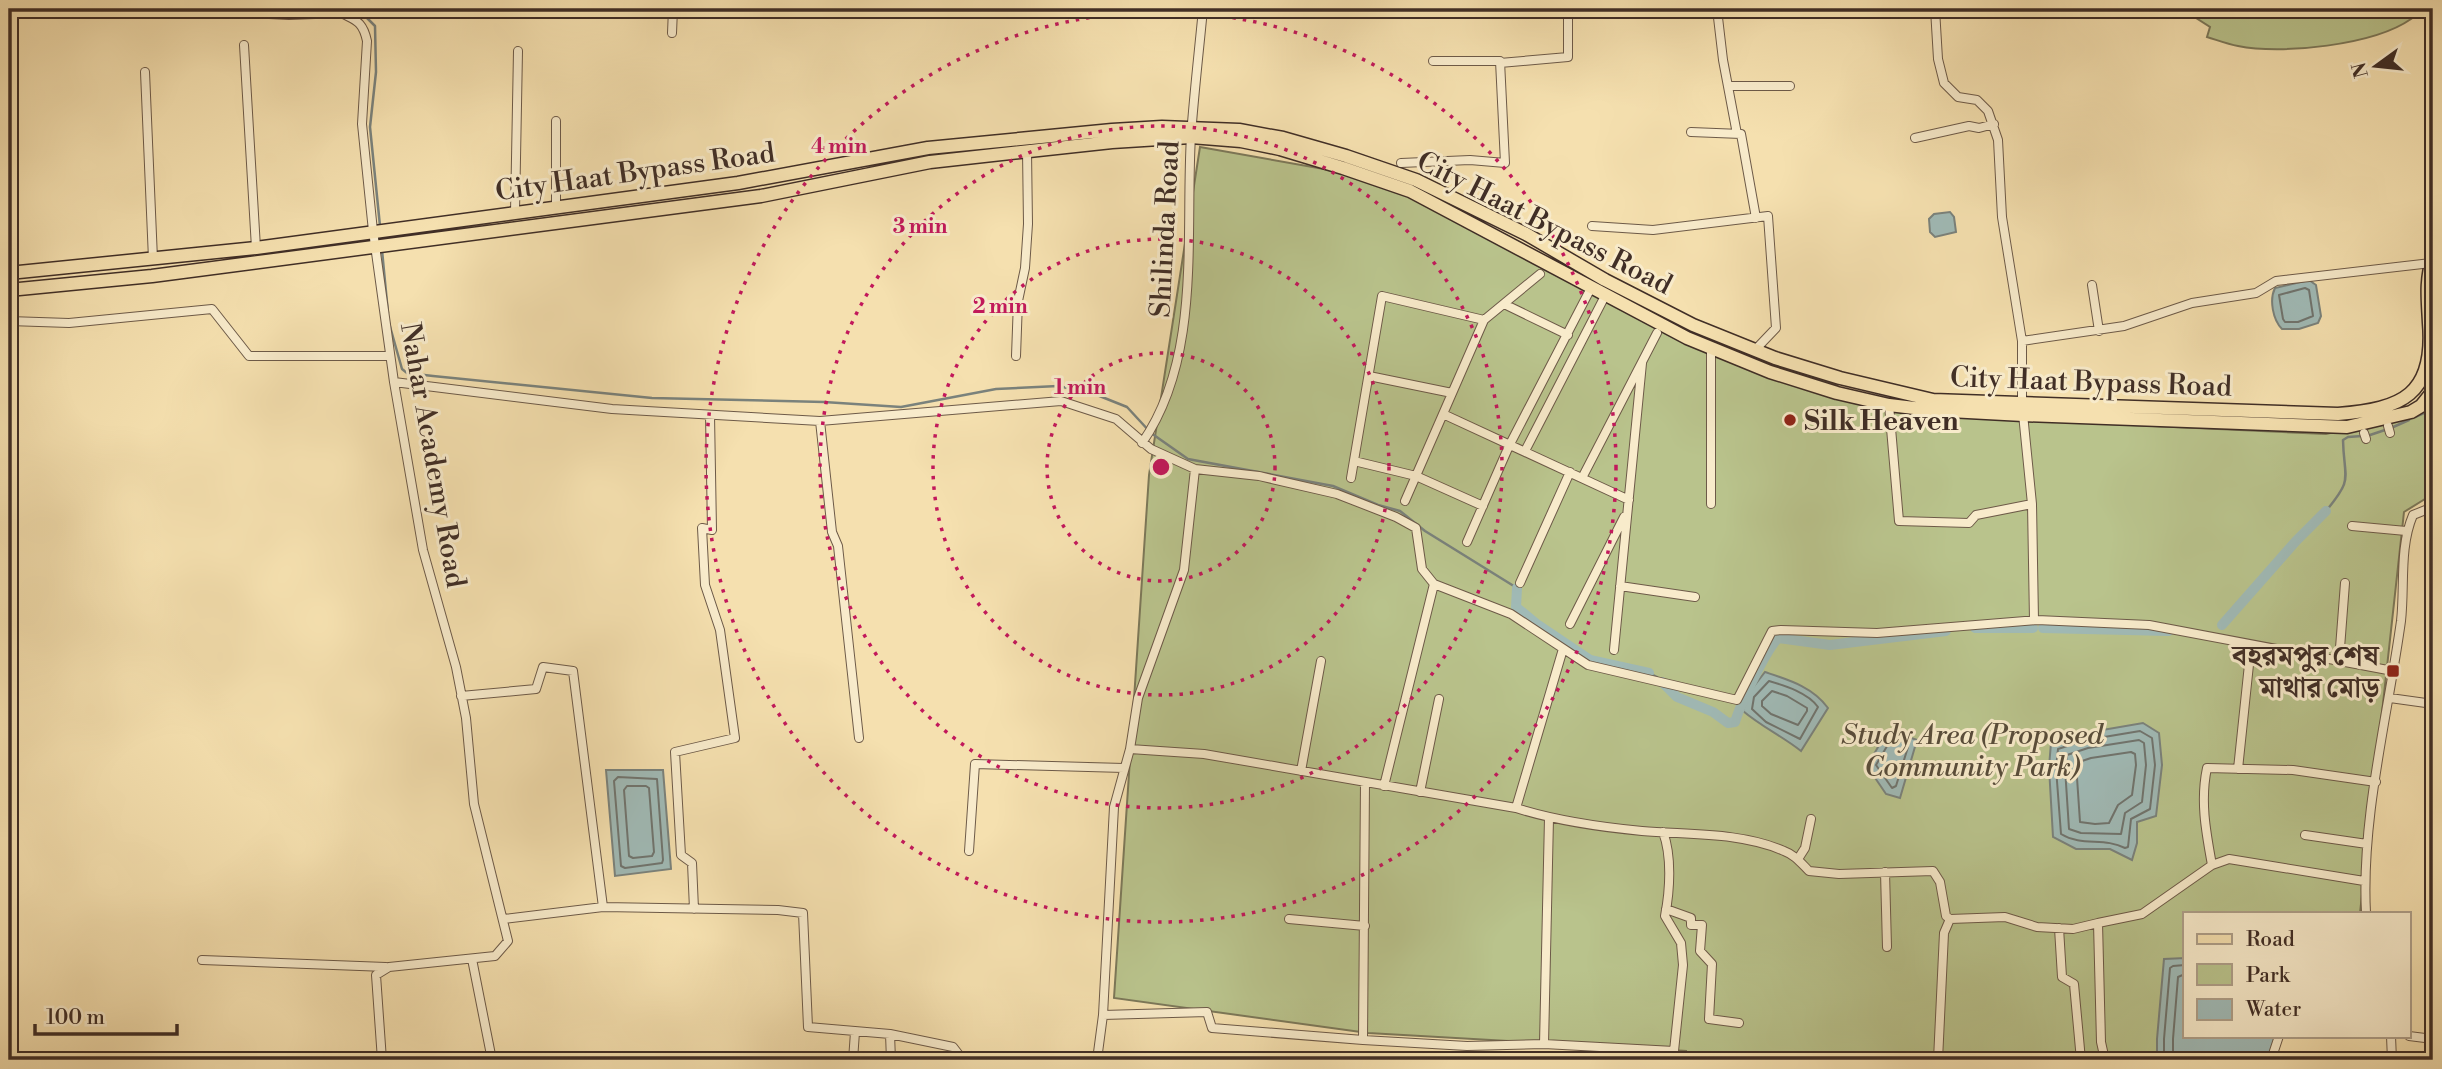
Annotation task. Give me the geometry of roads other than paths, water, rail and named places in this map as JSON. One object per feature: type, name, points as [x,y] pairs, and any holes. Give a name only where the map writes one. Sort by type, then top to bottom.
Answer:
[{"type":"main road","name":"City Haat Bypass Road","points":[[9,273],[256,248],[737,183],[928,148],[1112,130],[1239,130],[1283,138],[1416,180],[1526,234],[1693,325],[1755,350],[1887,391],[1933,400],[2022,409],[2347,427],[2411,412],[2421,406],[2433,391]]},
{"type":"main road","name":"City Haat Bypass Road","points":[[9,290],[152,276],[761,196],[930,162],[1191,132],[1280,149],[1343,167],[1410,191],[1687,338],[1770,372],[1837,393],[1889,405],[1931,410],[2338,414],[2369,412],[2398,404],[2416,390],[2423,378],[2431,352],[2428,281],[2432,261]]},
{"type":"street","points":[[9,13],[147,9]]},
{"type":"street","points":[[169,9],[289,15],[338,11]]},
{"type":"street","points":[[672,33],[673,9]]},
{"type":"street","name":"Shilinda Road","points":[[1144,441],[1167,396],[1181,339],[1190,277],[1191,132],[1203,9]]},
{"type":"street","points":[[1433,61],[1500,63],[1568,57],[1568,9]]},
{"type":"street","points":[[1717,9],[1737,134]]},
{"type":"street","points":[[1935,9],[1938,59],[1944,83],[1958,97],[1977,100],[1994,124],[1998,140],[2002,217],[2022,341],[2022,409],[2032,504],[2034,621]]},
{"type":"street","name":"Nahar Academy Road","points":[[338,11],[357,20],[365,28],[369,41],[362,124],[390,356],[423,550],[456,667],[466,718],[474,804],[504,919]]},
{"type":"street","points":[[244,45],[256,248]]},
{"type":"street","points":[[515,212],[517,51]]},
{"type":"street","points":[[1401,163],[1469,160],[1505,163],[1500,63]]},
{"type":"street","points":[[145,72],[153,259]]},
{"type":"street","points":[[1728,86],[1790,86]]},
{"type":"street","points":[[556,121],[556,207]]},
{"type":"street","points":[[1915,138],[1969,125],[1979,128],[1994,124]]},
{"type":"street","points":[[1690,132],[1741,134],[1756,218]]},
{"type":"street","points":[[1016,356],[1018,301],[1025,268],[1028,224],[1027,151]]},
{"type":"street","points":[[1592,226],[1653,230],[1768,216],[1776,328],[1755,350]]},
{"type":"street","points":[[2022,341],[2124,326],[2192,303],[2256,293],[2276,281],[2432,261]]},
{"type":"street","points":[[1405,501],[1484,320],[1540,274]]},
{"type":"street","points":[[2092,285],[2099,331]]},
{"type":"street","points":[[1467,542],[1510,444],[1592,286]]},
{"type":"street","points":[[1525,452],[1606,294]]},
{"type":"street","points":[[1351,478],[1382,296],[1484,320]]},
{"type":"street","points":[[1504,304],[1568,335]]},
{"type":"street","points":[[9,321],[69,323],[212,309],[249,356],[390,356]]},
{"type":"street","points":[[1582,478],[1657,334]]},
{"type":"street","points":[[1710,504],[1711,347]]},
{"type":"street","points":[[1614,650],[1642,363]]},
{"type":"street","points":[[1369,376],[1452,393]]},
{"type":"street","points":[[394,382],[612,409],[820,421],[1061,401],[1116,419],[1144,441],[1195,469],[1259,475],[1337,494],[1396,517],[1416,528],[1422,569],[1434,584],[1511,614],[1588,665],[1737,700],[1772,631],[1781,630],[1877,634],[2034,621],[2149,625],[2393,671]]},
{"type":"street","points":[[1889,405],[1899,522],[1969,523],[1976,515],[2032,504]]},
{"type":"street","points":[[1443,414],[1629,500]]},
{"type":"street","points":[[694,909],[692,863],[681,855],[675,752],[734,738],[720,630],[705,585],[702,554],[702,528],[712,530],[710,415]]},
{"type":"street","points":[[820,421],[832,532],[838,546],[859,738]]},
{"type":"street","points":[[1354,461],[1416,476],[1483,506]]},
{"type":"street","points":[[1097,1060],[1103,1015],[1114,807],[1130,749],[1138,698],[1184,570],[1195,469]]},
{"type":"street","points":[[1520,583],[1570,472]]},
{"type":"street","points":[[2366,912],[2364,881],[2367,844],[2401,617],[2406,531],[2413,515],[2433,507]]},
{"type":"street","points":[[1570,624],[1627,511]]},
{"type":"street","points":[[2352,526],[2406,531]]},
{"type":"street","points":[[2339,661],[2345,583]]},
{"type":"street","points":[[1384,786],[1434,584]]},
{"type":"street","points":[[1620,586],[1695,597]]},
{"type":"street","points":[[1516,808],[1563,649]]},
{"type":"street","points":[[2238,768],[2250,655]]},
{"type":"street","points":[[1301,771],[1321,661]]},
{"type":"street","points":[[461,696],[536,689],[543,667],[573,671],[603,907]]},
{"type":"street","points":[[2390,698],[2433,704]]},
{"type":"street","points":[[1420,792],[1439,699]]},
{"type":"street","points":[[1130,749],[1204,754],[1516,808],[1549,818],[1642,831],[1748,841],[1784,851],[1798,859],[1809,871],[1839,874],[1933,870],[1940,882],[1946,916],[1950,919],[2005,917],[2037,927],[2073,929],[2142,914],[2212,865],[2229,859],[2364,881]]},
{"type":"street","points":[[969,851],[975,764],[1124,768]]},
{"type":"street","points":[[2212,865],[2202,791],[2207,768],[2292,770],[2376,782]]},
{"type":"street","points":[[1363,1040],[1364,782]]},
{"type":"street","points":[[1544,1044],[1549,818]]},
{"type":"street","points":[[1798,859],[1805,848],[1811,818]]},
{"type":"street","points":[[1103,1015],[1207,1012],[1212,1028],[1467,1046],[1544,1044],[1675,1056],[1684,965],[1681,943],[1665,916],[1669,898],[1669,849],[1663,832]]},
{"type":"street","points":[[2305,835],[2367,844]]},
{"type":"street","points":[[1885,872],[1887,947]]},
{"type":"street","points":[[202,960],[389,967],[495,956],[508,941],[504,919],[603,907],[778,910],[803,913],[808,1027],[890,1034],[953,1047],[963,1060]]},
{"type":"street","points":[[1666,909],[1691,918],[1690,925],[1702,925],[1700,951],[1712,964],[1709,1019],[1739,1023]]},
{"type":"street","points":[[1289,919],[1365,926]]},
{"type":"street","points":[[1938,1060],[1944,933],[1950,919]]},
{"type":"street","points":[[2098,923],[2101,1042],[2105,1060]]},
{"type":"street","points":[[2059,928],[2062,976],[2074,984],[2081,1060]]},
{"type":"street","points":[[472,959],[492,1060]]},
{"type":"street","points":[[382,1060],[376,975],[389,967]]},
{"type":"street","points":[[853,1060],[855,1032]]},
{"type":"street","points":[[890,1034],[891,1060]]},
{"type":"street","points":[[2410,1036],[2433,1039]]},
{"type":"street","points":[[2271,1060],[2278,1038]]},
{"type":"street","points":[[2391,1038],[2392,1060]]},
{"type":"street","points":[[1863,1058],[1919,1060]]},
{"type":"water","points":[[1950,212],[1954,217],[1956,232],[1935,237],[1930,232],[1929,219],[1934,214]]},
{"type":"water","points":[[2309,280],[2316,285],[2321,316],[2318,323],[2299,329],[2282,329],[2273,310],[2275,288]]},
{"type":"water","points":[[1765,672],[1808,689],[1828,708],[1801,751],[1743,711],[1748,694]]},
{"type":"water","points":[[2143,723],[2159,733],[2162,765],[2156,816],[2137,822],[2137,843],[2132,860],[2110,849],[2076,849],[2053,837],[2049,767],[2051,743],[2085,733]]},
{"type":"water","points":[[1888,730],[1917,740],[1900,798],[1886,794],[1867,766]]},
{"type":"water","points":[[606,770],[663,770],[671,869],[615,876]]},
{"type":"water","points":[[2183,958],[2183,1038],[2276,1038],[2268,1060],[2157,1060],[2164,959]]},
{"type":"waterway","points":[[346,9],[365,16],[375,26],[376,72],[370,127],[380,226]]},
{"type":"waterway","points":[[382,250],[388,313]]},
{"type":"waterway","points":[[389,323],[402,369],[407,373],[652,398],[824,402],[901,407],[996,389],[1058,386],[1092,393],[1127,407],[1151,433],[1188,459],[1333,486],[1400,511],[1425,531],[1517,588]]},
{"type":"waterway","points":[[2415,417],[2433,409]]},
{"type":"waterway","points":[[2391,428],[2409,420]]},
{"type":"waterway","points":[[2370,435],[2385,430]]},
{"type":"waterway","points":[[2326,511],[2344,484],[2343,440],[2362,436]]},
{"type":"waterway","points":[[2222,625],[2326,511]]},
{"type":"waterway","points":[[1517,588],[1516,607],[1590,660],[1649,673]]},
{"type":"waterway","points":[[1975,628],[2033,628]]},
{"type":"waterway","points":[[2043,628],[2169,631]]},
{"type":"waterway","points":[[1662,682],[1677,697],[1713,712],[1728,723],[1735,722],[1754,678],[1778,638],[1830,645],[1946,631]]},
{"type":"waterway","points":[[1649,673],[1657,677]]},
{"type":"place","name":"Silk Heaven","points":[[1790,420]]},
{"type":"place","name":"বহরমপুর শেষ মাথার মোড়","points":[[2393,671]]},
{"type":"park label","name":"Study Area (Proposed Community Park)","points":[[1972,750]]}]
